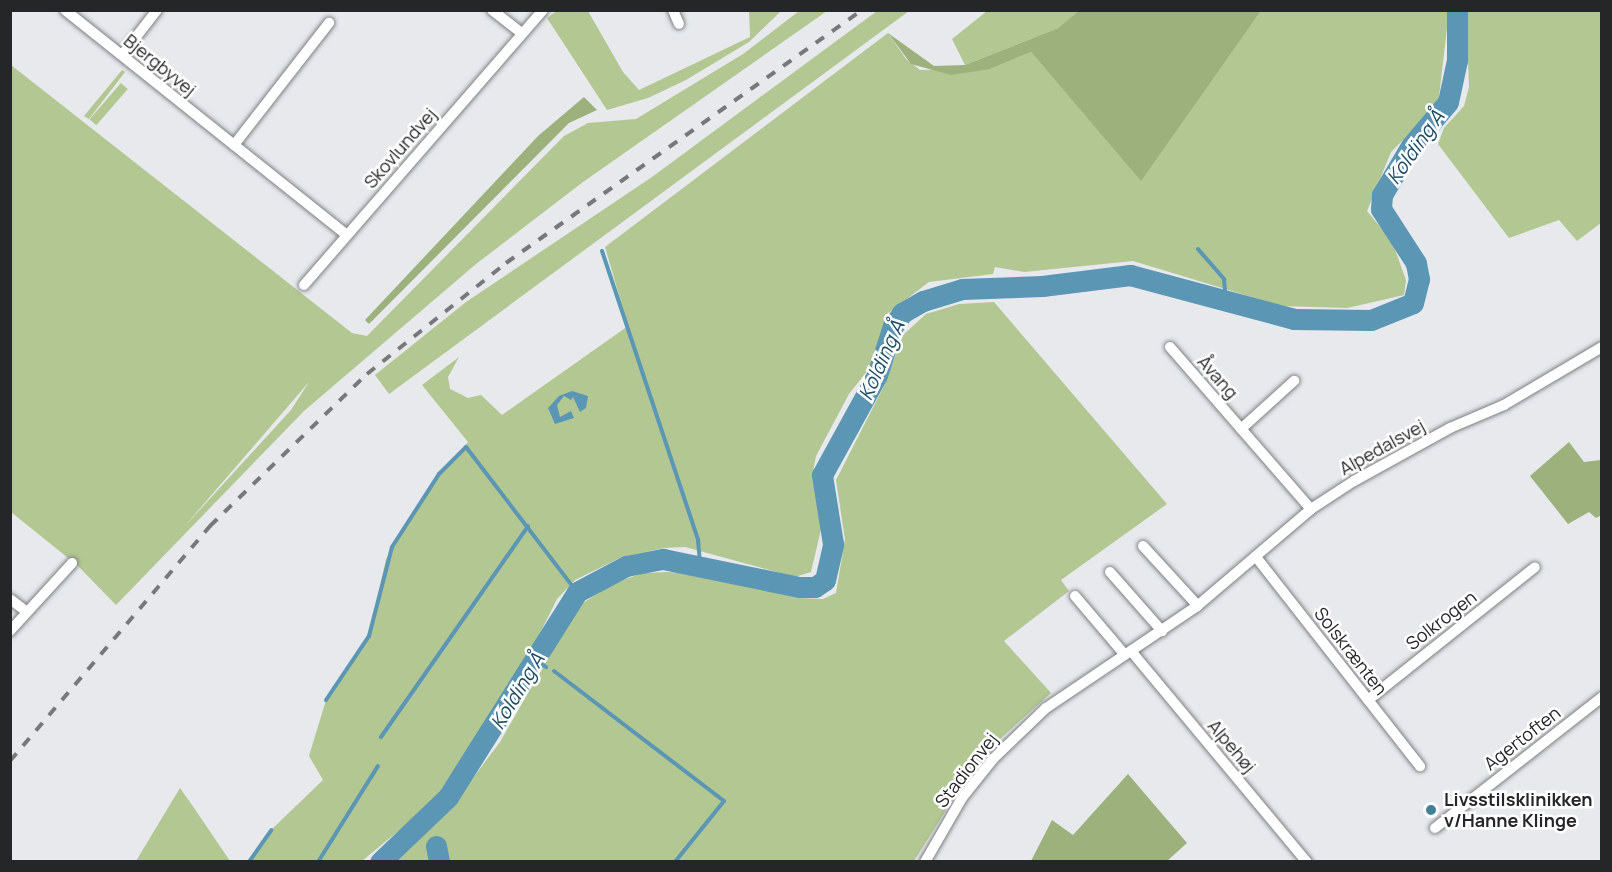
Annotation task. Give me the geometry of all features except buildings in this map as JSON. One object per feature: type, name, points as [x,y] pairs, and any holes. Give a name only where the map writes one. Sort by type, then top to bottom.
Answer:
[{"type":"street","name":"Bjergbyvej","points":[[65,10],[347,234]]},
{"type":"street","points":[[122,56],[157,10]]},
{"type":"street","points":[[492,10],[521,33]]},
{"type":"street","name":"Skovlundvej","points":[[304,285],[543,10]]},
{"type":"street","points":[[673,10],[679,24]]},
{"type":"street","points":[[234,145],[329,23]]},
{"type":"street","name":"Åvang","points":[[1170,347],[1311,509]]},
{"type":"street","name":"Alpedalsvej","points":[[1046,708],[1198,606],[1311,509],[1364,475],[1450,428],[1504,405],[1602,347]]},
{"type":"street","points":[[1241,429],[1294,381]]},
{"type":"street","points":[[1143,546],[1198,606]]},
{"type":"street","name":"Solskrænten","points":[[1256,557],[1420,766]]},
{"type":"street","points":[[10,631],[72,563]]},
{"type":"street","name":"Solkrogen","points":[[1368,700],[1535,567]]},
{"type":"street","points":[[1110,572],[1162,631]]},
{"type":"street","points":[[1075,596],[1128,653]]},
{"type":"street","points":[[10,600],[27,612]]},
{"type":"street","name":"Alpehøj","points":[[1128,653],[1307,861]]},
{"type":"street","name":"Agertoften","points":[[1435,828],[1602,697]]},
{"type":"street","name":"Stadionvej","points":[[925,861],[962,798],[993,759],[1046,708]]},
{"type":"green space","points":[[1080,10],[1261,11],[1141,181],[1031,52],[990,69],[951,75],[911,64],[888,33],[934,66],[965,65],[1058,28]]},
{"type":"green space","points":[[557,11],[588,11],[623,72],[639,90],[750,37],[749,11],[781,11],[749,42],[686,80],[648,98],[607,110],[547,18]]},
{"type":"green space","points":[[799,11],[827,11],[583,182],[476,264],[304,411],[116,605],[78,566],[11,512],[11,65],[352,333],[367,336],[564,136],[588,123],[636,119],[743,54]],"holes":[[[309,382],[291,410],[183,528]]]},
{"type":"green space","points":[[877,11],[909,11],[389,394],[375,375],[466,302],[652,177]]},
{"type":"green space","points":[[987,11],[1080,11],[1058,28],[965,65],[952,39]]},
{"type":"green space","points":[[1261,11],[1449,11],[1438,105],[1391,152],[1367,211],[1392,241],[1406,280],[1404,295],[1347,308],[1281,306],[1133,261],[1024,272],[995,267],[993,274],[929,282],[887,314],[871,366],[849,394],[816,456],[812,477],[822,525],[811,572],[795,577],[685,547],[664,548],[622,557],[575,580],[557,599],[528,657],[472,744],[436,797],[414,818],[362,861],[249,862],[270,831],[323,780],[309,756],[326,700],[369,636],[386,559],[439,474],[468,442],[422,385],[459,357],[448,377],[450,389],[468,398],[481,395],[502,415],[628,326],[605,247],[888,33],[906,59],[920,70],[990,69],[1031,52],[1141,180]]},
{"type":"green space","points":[[1466,11],[1601,11],[1601,223],[1577,241],[1559,220],[1509,238],[1438,144],[1444,128],[1464,106],[1469,87]]},
{"type":"green space","points":[[122,70],[125,72],[89,119],[84,116]]},
{"type":"green space","points":[[121,83],[128,89],[96,125],[90,119]]},
{"type":"green space","points":[[584,97],[597,110],[569,123],[369,324],[365,320],[538,136]]},
{"type":"green space","points":[[994,302],[1167,504],[1061,580],[1069,591],[1004,641],[1051,693],[1001,738],[958,791],[914,861],[395,861],[451,807],[500,742],[572,616],[583,603],[612,584],[643,573],[668,572],[698,574],[799,598],[823,599],[836,593],[845,540],[836,480],[884,386],[903,335],[926,314],[959,304]]},
{"type":"green space","points":[[1569,442],[1584,462],[1601,460],[1602,515],[1596,518],[1589,512],[1568,524],[1530,476]]},
{"type":"green space","points":[[1128,774],[1187,843],[1167,861],[1031,861],[1052,820],[1073,835]]},
{"type":"green space","points":[[180,788],[192,805],[230,861],[136,861]]},
{"type":"water","points":[[572,391],[588,396],[586,408],[580,412],[573,397],[571,400],[564,396],[557,405],[560,417],[571,411],[574,418],[555,424],[548,408],[559,396]]},
{"type":"waterway","name":"Kolding Å","points":[[380,862],[448,797],[577,592],[626,566],[663,559],[799,587],[815,587],[825,580],[833,544],[822,475],[877,375],[893,326],[902,313],[923,301],[962,289],[1042,286],[1130,275],[1294,319],[1371,320],[1413,303],[1419,279],[1416,263],[1381,209],[1382,195],[1411,146],[1448,102],[1457,60],[1457,10]]},
{"type":"waterway","points":[[1198,249],[1224,279],[1226,302]]},
{"type":"waterway","points":[[602,251],[698,540],[700,563]]},
{"type":"waterway","points":[[326,700],[369,636],[392,547],[439,474],[466,447],[577,592]]},
{"type":"waterway","points":[[381,737],[528,526]]},
{"type":"waterway","points":[[537,661],[546,667]]},
{"type":"waterway","points":[[554,671],[724,801],[675,862]]},
{"type":"waterway","points":[[318,862],[378,766]]},
{"type":"waterway","points":[[249,862],[271,830]]},
{"type":"waterway","points":[[436,846],[439,862]]},
{"type":"railway","points":[[10,761],[210,526],[367,374],[506,263],[862,10]]},
{"type":"place","name":"Livsstilsklinikken v/Hanne Klinge","points":[[1431,810]]}]
